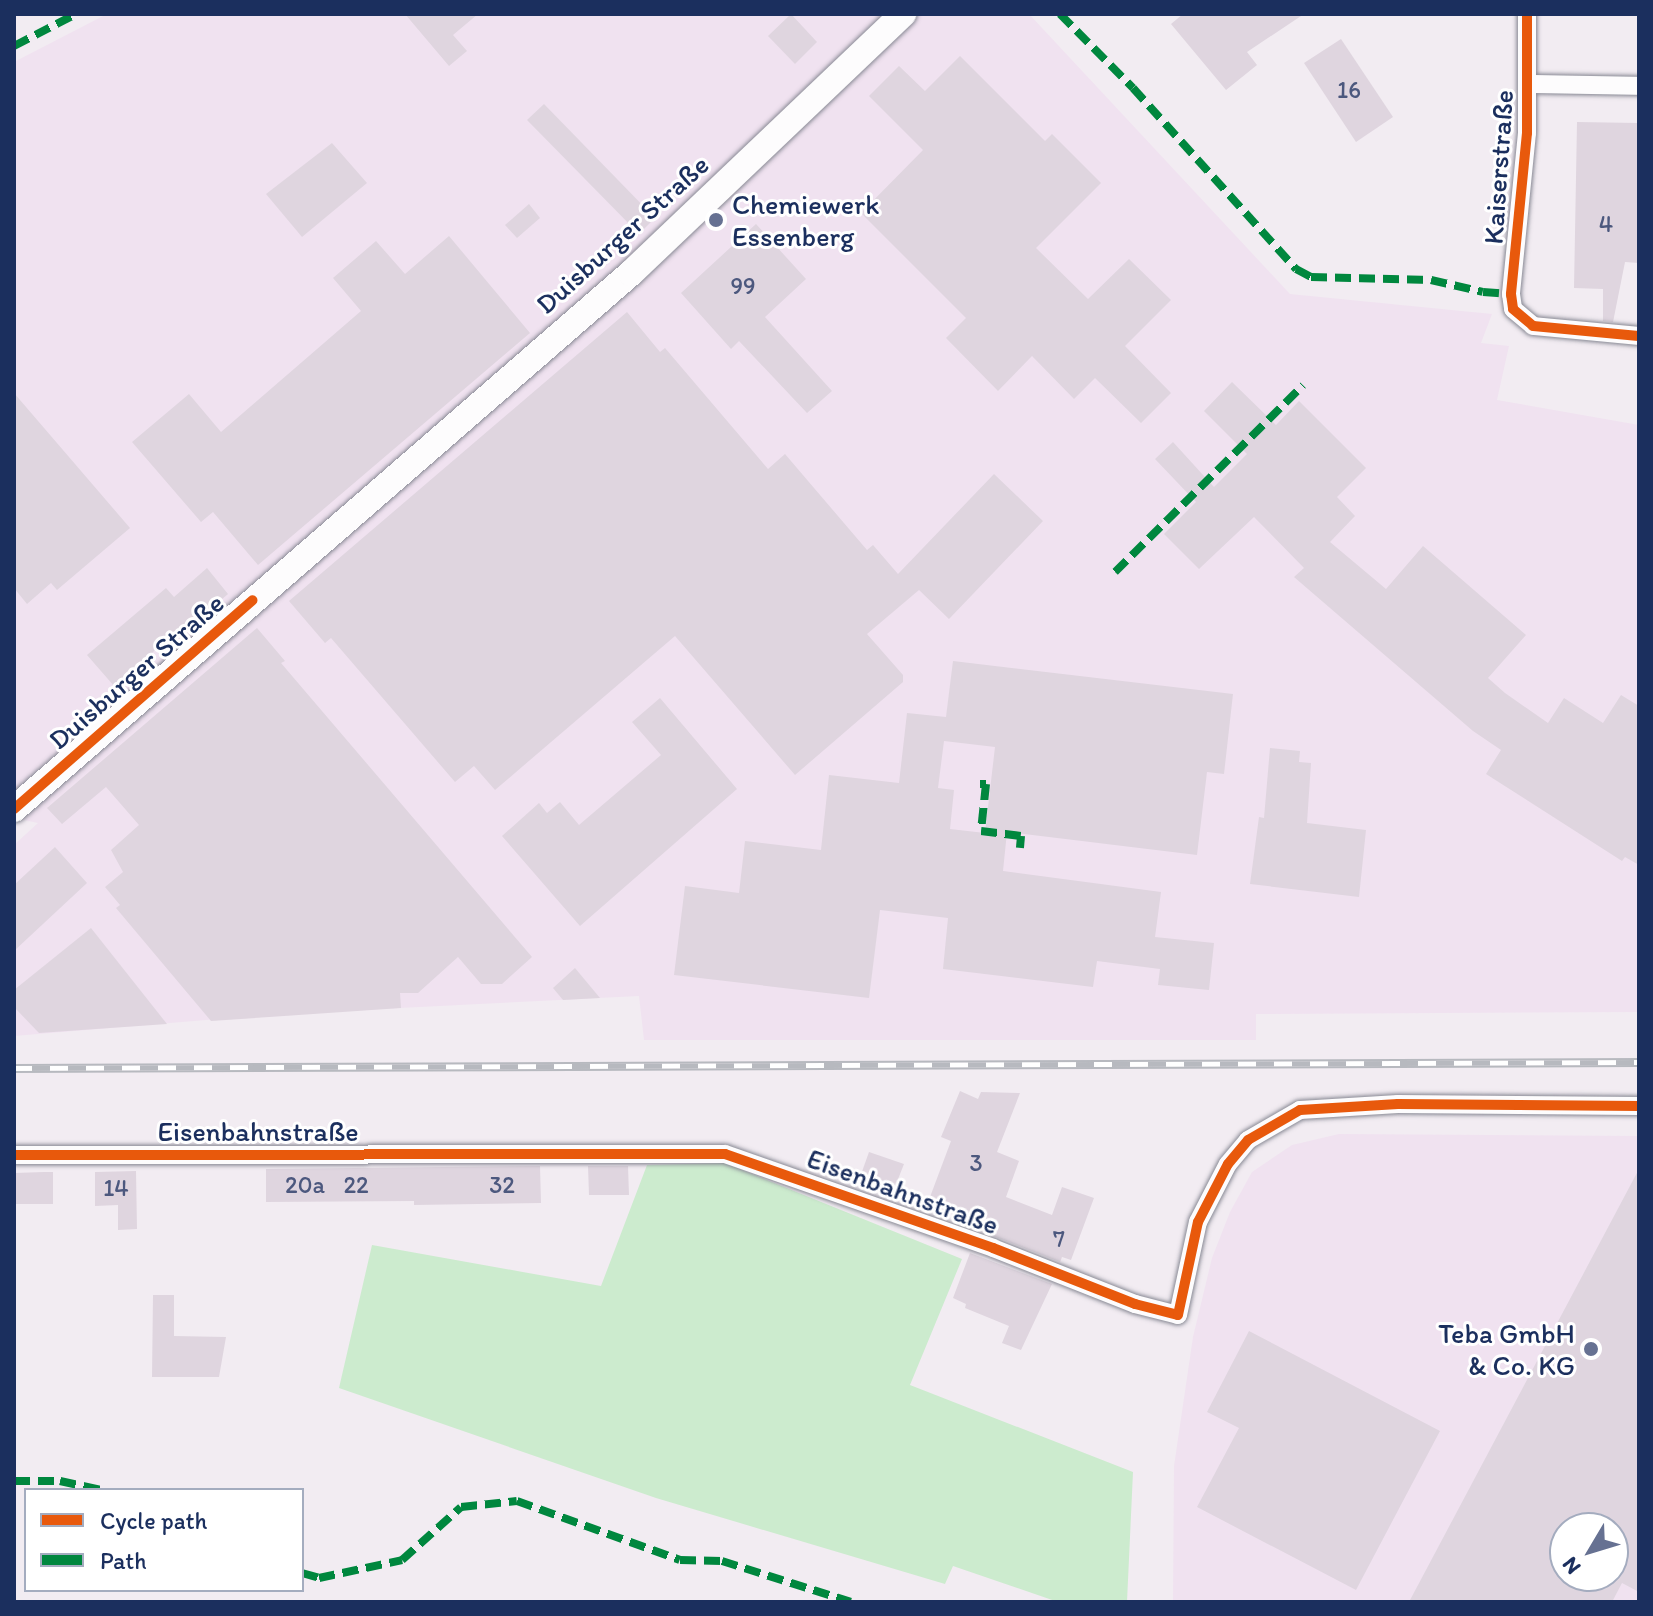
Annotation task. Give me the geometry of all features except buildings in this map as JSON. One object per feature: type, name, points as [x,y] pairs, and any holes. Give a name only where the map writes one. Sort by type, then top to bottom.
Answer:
[{"type":"main road","name":"Duisburger Straße","points":[[14,809],[631,273],[903,14]]},
{"type":"street","name":"Kaiserstraße","points":[[1527,14],[1529,84],[1524,184],[1511,294],[1513,309],[1522,320],[1561,330],[1639,336]]},
{"type":"street","points":[[1529,84],[1639,86]]},
{"type":"street","name":"Eisenbahnstraße","points":[[14,1155],[725,1154],[993,1248],[1135,1304],[1178,1315],[1198,1222],[1228,1164],[1248,1140],[1300,1110],[1398,1104],[1639,1106]]},
{"type":"shaded area","points":[[107,14],[1029,14],[1290,294],[1492,314],[1481,343],[1509,346],[1497,400],[1639,425],[1639,1012],[1256,1014],[1256,1040],[644,1040],[639,996],[278,1014],[14,1036],[14,845],[38,823],[14,818],[14,62]]},
{"type":"shaded area","points":[[1339,1134],[1639,1136],[1639,1602],[1173,1602],[1174,1466],[1193,1337],[1212,1258],[1230,1212],[1252,1172],[1292,1145]]},
{"type":"green space","points":[[725,1163],[962,1259],[910,1385],[1133,1472],[1127,1602],[1058,1602],[953,1566],[945,1584],[656,1498],[339,1388],[372,1245],[601,1286],[647,1165]]},
{"type":"railway","points":[[14,1068],[1639,1062]]},
{"type":"marked path","points":[[14,46],[76,14]]},
{"type":"marked path","points":[[1060,14],[1133,88],[1296,269],[1311,277],[1431,280],[1483,292],[1511,294]]},
{"type":"marked path","points":[[1115,572],[1303,385]]},
{"type":"marked path","points":[[980,784],[986,784],[981,831],[1021,836],[1020,848]]},
{"type":"marked path","points":[[14,1481],[60,1481],[92,1488]]},
{"type":"marked path","points":[[304,1574],[319,1578],[402,1560],[461,1507],[517,1501],[680,1560],[722,1561],[851,1602]]},
{"type":"cycle path","points":[[1527,14],[1527,133],[1511,294],[1513,309],[1533,326],[1639,336]]},
{"type":"cycle path","points":[[14,809],[253,600]]},
{"type":"cycle path","points":[[14,1155],[725,1154],[993,1248],[1135,1304],[1178,1315],[1198,1222],[1228,1164],[1248,1140],[1300,1110],[1398,1104],[1639,1106]]},
{"type":"place","name":"Chemiewerk Essenberg","points":[[716,220]]},
{"type":"place","name":"Teba GmbH & Co. KG","points":[[1591,1349]]}]
